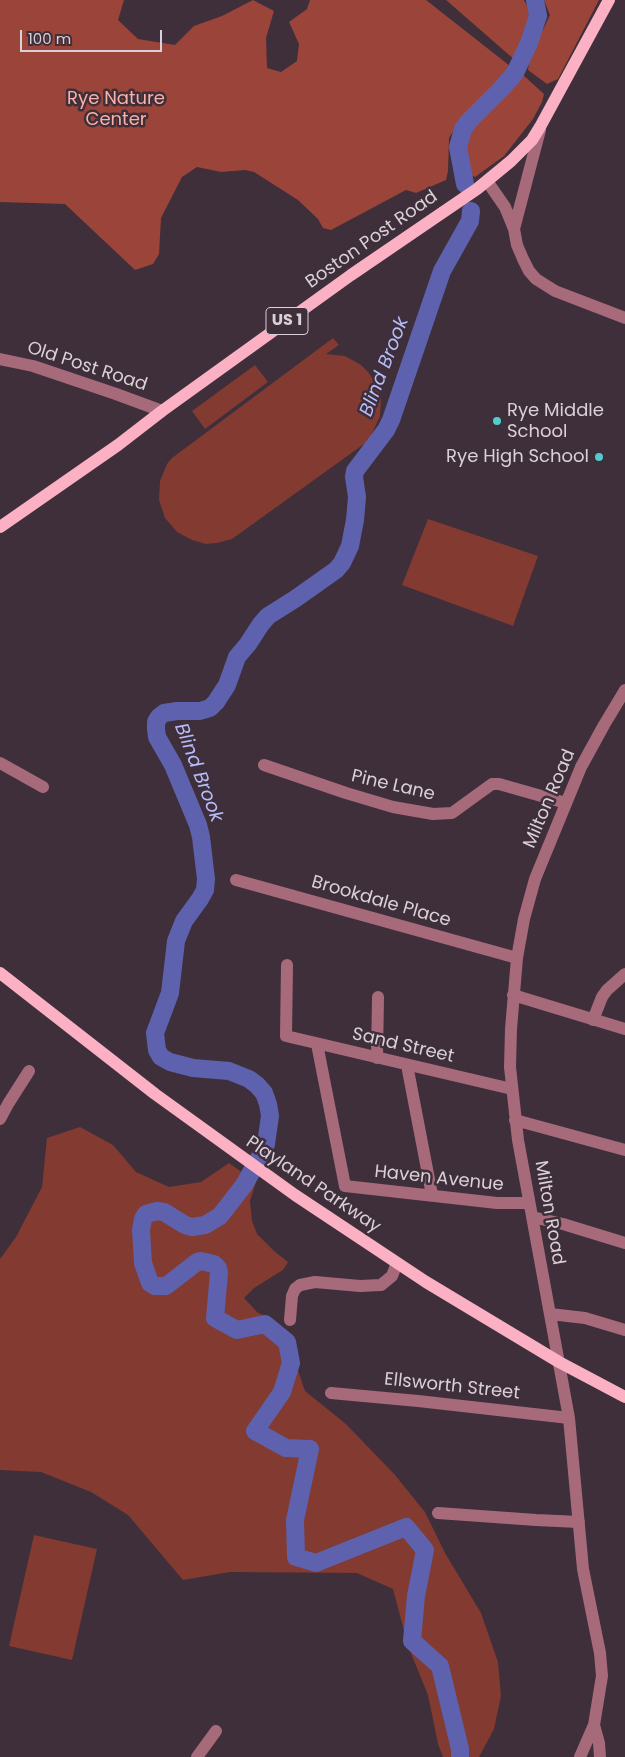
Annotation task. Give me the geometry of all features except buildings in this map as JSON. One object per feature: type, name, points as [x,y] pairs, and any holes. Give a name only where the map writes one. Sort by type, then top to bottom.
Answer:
[{"type":"main road","name":"Boston Post Road","points":[[0,527],[118,445],[162,411],[351,275],[487,181],[522,151],[540,127],[609,0]]},
{"type":"main road","name":"Playland Parkway","points":[[0,973],[105,1056],[273,1180],[397,1263],[559,1362],[625,1397]]},
{"type":"street","points":[[514,230],[540,127]]},
{"type":"street","points":[[487,181],[506,207],[523,259],[529,271],[555,291],[625,318]]},
{"type":"street","name":"Old Post Road","points":[[0,359],[32,366],[162,411]]},
{"type":"street","name":"Milton Road","points":[[580,1757],[594,1725],[600,1696],[601,1662],[596,1628],[583,1569],[569,1418],[515,1120],[510,1054],[517,958],[524,919],[533,886],[566,803],[592,746],[625,690]]},
{"type":"street","points":[[0,763],[43,787]]},
{"type":"street","name":"Pine Lane","points":[[264,765],[393,808],[433,814],[452,813],[492,784],[499,784],[566,803]]},
{"type":"street","name":"Brookdale Place","points":[[236,880],[517,958]]},
{"type":"street","name":"Sand Street","points":[[287,965],[286,1036],[512,1089]]},
{"type":"street","points":[[593,1020],[602,997],[625,974]]},
{"type":"street","points":[[513,995],[625,1029]]},
{"type":"street","points":[[377,1058],[378,997]]},
{"type":"street","name":"Haven Avenue","points":[[317,1044],[345,1186],[497,1203],[529,1203]]},
{"type":"street","points":[[407,1065],[432,1195]]},
{"type":"street","points":[[0,1119],[29,1071]]},
{"type":"street","points":[[515,1120],[625,1150]]},
{"type":"street","points":[[532,1217],[625,1242]]},
{"type":"street","points":[[290,1320],[292,1296],[294,1289],[300,1285],[315,1282],[366,1286],[381,1285],[392,1276],[397,1263]]},
{"type":"street","points":[[550,1314],[585,1318],[625,1330]]},
{"type":"street","name":"Ellsworth Street","points":[[332,1393],[569,1418]]},
{"type":"street","points":[[438,1513],[579,1522]]},
{"type":"street","points":[[594,1725],[599,1743],[600,1757]]},
{"type":"street","points":[[197,1757],[216,1731]]},
{"type":"shaded area","points":[[333,338],[339,345],[326,354],[345,356],[361,365],[369,373],[379,390],[381,399],[380,416],[370,438],[232,539],[206,544],[192,540],[177,532],[165,518],[159,500],[160,481],[167,464],[172,458]]},
{"type":"shaded area","points":[[255,365],[268,382],[205,429],[192,411]]},
{"type":"shaded area","points":[[428,519],[538,556],[513,626],[402,585]]},
{"type":"shaded area","points":[[80,1127],[113,1145],[136,1172],[169,1187],[201,1182],[229,1163],[256,1182],[250,1201],[252,1221],[257,1234],[288,1262],[283,1270],[254,1288],[244,1298],[258,1313],[273,1319],[284,1330],[305,1391],[346,1424],[395,1475],[425,1512],[445,1553],[481,1613],[498,1662],[501,1696],[494,1729],[479,1757],[461,1757],[460,1750],[457,1757],[443,1757],[438,1744],[428,1695],[408,1646],[393,1589],[357,1573],[230,1572],[183,1580],[128,1515],[91,1492],[41,1472],[0,1470],[0,1259],[16,1237],[42,1187],[47,1138]]},
{"type":"shaded area","points":[[34,1535],[97,1549],[72,1660],[9,1646]]},
{"type":"green space","name":"Rye Nature Center","points":[[0,0],[124,0],[118,20],[138,39],[175,45],[194,26],[222,16],[253,0],[274,11],[266,38],[267,68],[281,72],[297,61],[299,44],[289,22],[307,9],[310,0],[426,0],[510,66],[495,88],[457,125],[449,138],[446,180],[416,193],[406,190],[331,230],[323,228],[318,219],[298,200],[254,172],[245,170],[221,172],[197,167],[182,177],[161,218],[159,254],[153,264],[135,270],[65,204],[0,202]]},
{"type":"green space","points":[[446,0],[524,0],[528,8],[530,24],[516,61]]},
{"type":"green space","points":[[544,0],[599,0],[558,79],[547,84],[528,70],[535,41],[550,15]]},
{"type":"green space","points":[[523,75],[544,94],[542,102],[533,119],[504,156],[475,177],[470,174],[463,144],[467,133],[477,120],[492,110]]},
{"type":"waterway","name":"Blind Brook","points":[[465,184],[458,147],[463,129],[515,73],[529,43],[538,16],[535,0]]},
{"type":"waterway","name":"Blind Brook","points":[[460,1757],[460,1749],[440,1666],[412,1641],[416,1596],[425,1550],[406,1527],[316,1563],[296,1557],[295,1520],[310,1449],[286,1448],[255,1431],[282,1392],[291,1363],[287,1342],[265,1324],[237,1330],[215,1318],[219,1273],[218,1268],[214,1264],[197,1262],[166,1286],[155,1286],[150,1283],[143,1263],[141,1230],[146,1214],[157,1211],[164,1212],[185,1225],[192,1227],[205,1225],[220,1216],[244,1185],[261,1155],[266,1144],[270,1116],[264,1093],[249,1079],[229,1071],[193,1068],[170,1062],[161,1057],[157,1050],[155,1033],[170,993],[176,941],[184,921],[205,890],[206,879],[198,825],[173,765],[157,737],[156,722],[164,713],[200,711],[210,708],[227,685],[237,657],[268,616],[336,570],[342,563],[350,546],[355,520],[357,497],[355,471],[386,430],[391,420],[442,271],[470,221],[471,211]]},
{"type":"place","name":"Rye Middle School","points":[[497,421]]},
{"type":"place","name":"Rye High School","points":[[599,457]]}]
